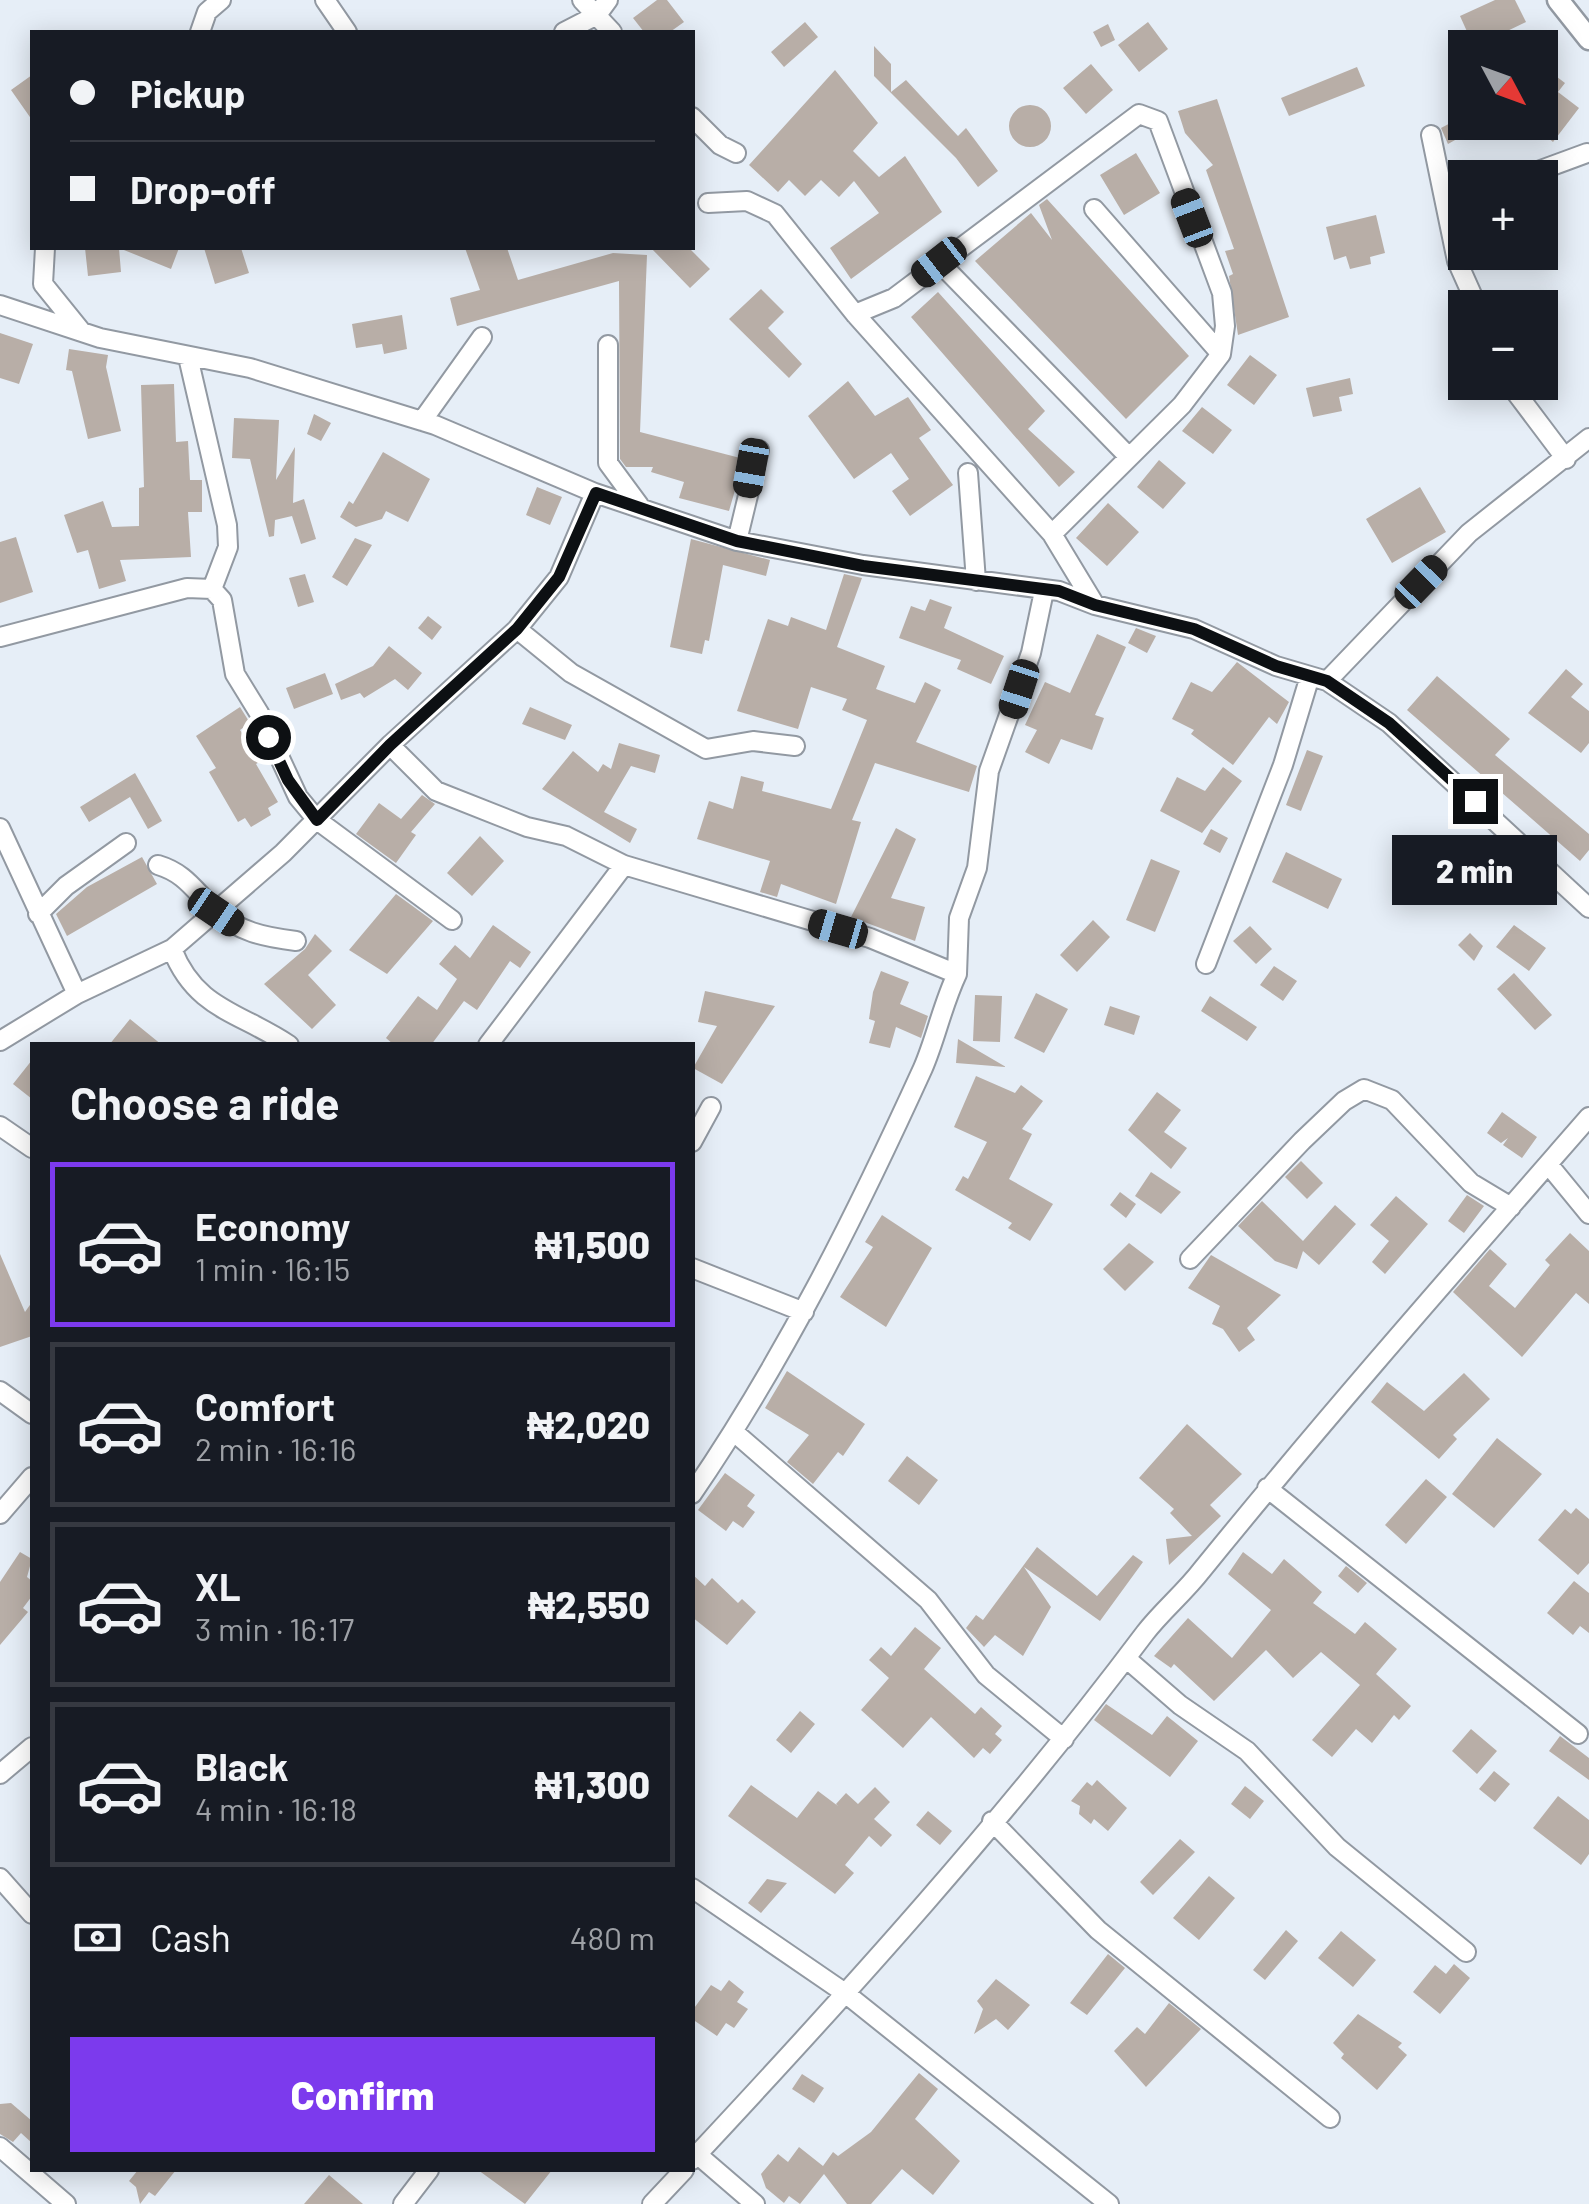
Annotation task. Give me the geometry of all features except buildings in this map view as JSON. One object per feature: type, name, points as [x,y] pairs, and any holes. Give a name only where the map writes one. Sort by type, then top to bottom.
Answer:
[{"type":"street","points":[[201,30],[208,12],[221,0]]},
{"type":"street","points":[[325,0],[345,30]]},
{"type":"street","points":[[582,0],[603,8]]},
{"type":"street","points":[[1558,0],[1589,39]]},
{"type":"street","points":[[567,30],[603,8]]},
{"type":"street","points":[[855,314],[894,298],[1140,114],[1148,114],[1165,136],[1181,190],[1222,294],[1226,326],[1221,354],[1202,383],[1052,534]]},
{"type":"street","points":[[695,120],[720,145],[736,153]]},
{"type":"street","points":[[1432,135],[1448,209]]},
{"type":"street","points":[[1558,163],[1587,152]]},
{"type":"street","points":[[708,203],[747,201],[774,214],[855,314],[1052,534],[1095,605]]},
{"type":"street","points":[[1094,209],[1221,354]]},
{"type":"street","points":[[45,250],[43,284],[82,332]]},
{"type":"street","points":[[939,262],[1129,457]]},
{"type":"street","points":[[0,305],[82,332],[188,358],[250,368],[422,421],[596,493],[737,541],[863,566],[1059,591],[1095,605],[1194,629],[1276,666],[1318,678],[1401,733],[1586,900]]},
{"type":"street","points":[[422,421],[482,337]]},
{"type":"street","points":[[608,345],[608,463],[639,506]]},
{"type":"street","points":[[188,358],[227,526],[228,547],[212,589]]},
{"type":"street","points":[[1522,400],[1566,459]]},
{"type":"street","points":[[1206,964],[1318,678],[1468,533],[1589,438]]},
{"type":"street","points":[[737,541],[751,468],[759,450]]},
{"type":"street","points":[[968,473],[976,581]]},
{"type":"street","points":[[0,1041],[77,994],[172,949],[317,820],[390,745],[517,629],[559,577],[596,493]]},
{"type":"street","points":[[0,637],[187,588],[212,589],[222,600],[235,674],[259,713],[288,780],[317,820],[452,920]]},
{"type":"street","points":[[695,1490],[734,1432],[804,1312],[925,1063],[938,1014],[957,974],[959,918],[977,868],[990,771],[1030,653],[1044,591]]},
{"type":"street","points":[[517,629],[571,673],[706,749],[753,741],[795,746]]},
{"type":"street","points":[[390,745],[436,791],[528,827],[566,836],[624,864],[870,938],[957,974]]},
{"type":"street","points":[[0,828],[77,994]]},
{"type":"street","points":[[38,914],[66,886],[126,842]]},
{"type":"street","points":[[490,1042],[624,864]]},
{"type":"street","points":[[158,865],[180,871],[216,912],[257,936],[296,941]]},
{"type":"street","points":[[172,949],[187,979],[208,1002],[283,1042]]},
{"type":"street","points":[[1190,1259],[1302,1141],[1344,1101],[1364,1089],[1392,1100],[1471,1182],[1512,1207]]},
{"type":"street","points":[[695,1137],[712,1107]]},
{"type":"street","points":[[755,2204],[695,2158],[846,1993],[1064,1739],[1145,1634],[1267,1488],[1589,1117]]},
{"type":"street","points":[[0,1126],[30,1147]]},
{"type":"street","points":[[1548,1164],[1589,1214]]},
{"type":"street","points":[[695,1269],[804,1312]]},
{"type":"street","points":[[0,1391],[30,1413]]},
{"type":"street","points":[[734,1432],[928,1600],[986,1676],[1064,1739]]},
{"type":"street","points":[[0,1514],[30,1479]]},
{"type":"street","points":[[1267,1488],[1578,1734]]},
{"type":"street","points":[[1128,1660],[1180,1705],[1247,1751],[1336,1847],[1466,1952]]},
{"type":"street","points":[[0,1774],[30,1749]]},
{"type":"street","points":[[992,1822],[1098,1930],[1330,2118]]},
{"type":"street","points":[[0,1878],[30,1912]]},
{"type":"street","points":[[695,1890],[846,1993],[1109,2204]]},
{"type":"street","points":[[0,2147],[66,2204]]},
{"type":"street","points":[[403,2204],[427,2172]]},
{"type":"street","points":[[652,2204],[682,2172]]},
{"type":"route","points":[[268,737],[298,797],[317,820],[390,745],[517,629],[559,577],[596,493],[737,541],[863,566],[1059,591],[1095,605],[1194,629],[1276,666],[1327,681],[1389,723],[1475,801]]}]
